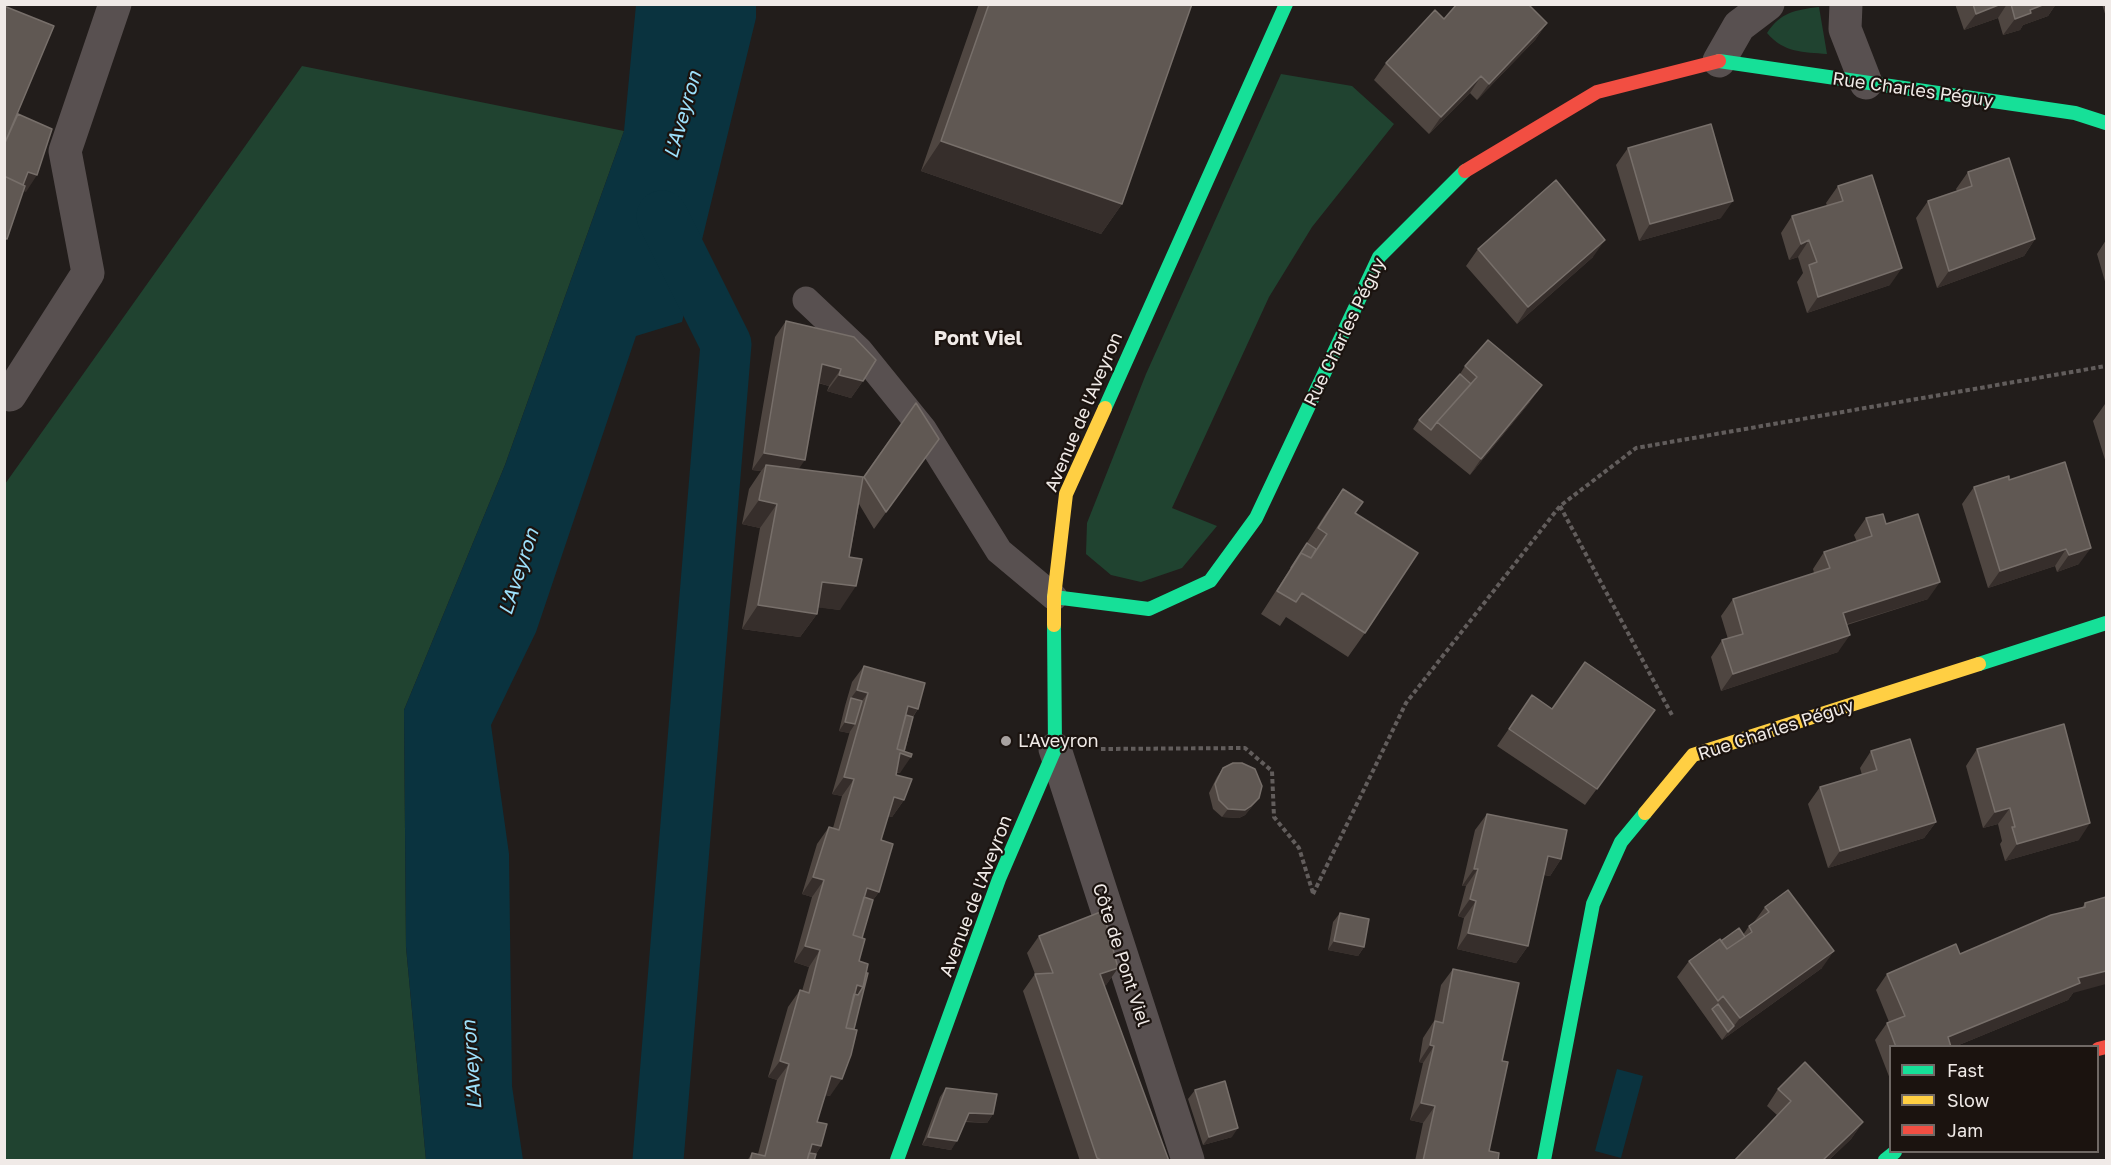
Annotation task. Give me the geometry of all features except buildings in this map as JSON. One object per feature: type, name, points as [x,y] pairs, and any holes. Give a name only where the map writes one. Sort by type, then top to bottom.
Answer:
[{"type":"street","points":[[10,395],[88,273],[65,152],[115,4]]},
{"type":"street","name":"Avenue de l'Aveyron","points":[[897,1161],[999,879],[1055,749],[1054,597],[1066,494],[1286,4]]},
{"type":"street","points":[[1719,61],[1739,26],[1768,4]]},
{"type":"street","points":[[1846,4],[1845,29],[1866,83]]},
{"type":"street","name":"Rue Charles Péguy","points":[[1054,597],[1149,609],[1210,581],[1256,518],[1378,257],[1461,173],[1597,92],[1719,61],[2075,113],[2106,123]]},
{"type":"street","name":"Rue Charles Péguy","points":[[1544,1161],[1593,904],[1621,842],[1693,755],[2106,623]]},
{"type":"street","name":"Côte de Pont Viel","points":[[1055,749],[1188,1161]]},
{"type":"lane","points":[[806,300],[859,350],[923,429],[999,551],[1054,597]]},
{"type":"path","points":[[1055,749],[1245,748],[1272,771],[1274,817],[1299,848],[1313,894],[1406,703],[1560,506],[1636,448],[2106,366]]},
{"type":"path","points":[[1560,506],[1693,755]]},
{"type":"green space","points":[[1819,7],[1827,54],[1787,48],[1773,40],[1767,33],[1778,20],[1789,13]]},
{"type":"green space","points":[[302,66],[624,131],[505,465],[404,710],[406,947],[426,1160],[5,1160],[5,484]]},
{"type":"green space","points":[[1281,74],[1352,86],[1394,124],[1312,227],[1269,297],[1172,508],[1217,526],[1182,568],[1141,582],[1111,575],[1086,554],[1087,523],[1146,374]]},
{"type":"water","points":[[636,5],[756,5],[756,18],[682,322],[636,336],[536,632],[491,725],[509,854],[512,1086],[523,1160],[426,1160],[406,947],[404,710],[505,465],[624,131]]},
{"type":"water","points":[[1617,1069],[1643,1076],[1621,1158],[1595,1151]]},
{"type":"waterway","points":[[658,1160],[726,344],[662,216]]},
{"type":"traffic: fast","points":[[1105,408],[1286,4]]},
{"type":"traffic: fast","points":[[1719,61],[2075,113],[2106,123]]},
{"type":"traffic: fast","points":[[1054,597],[1149,609],[1210,581],[1256,518],[1379,257],[1465,171]]},
{"type":"traffic: fast","points":[[1979,664],[2106,623]]},
{"type":"traffic: fast","points":[[897,1160],[999,879],[1055,749],[1054,625]]},
{"type":"traffic: fast","points":[[1544,1160],[1593,904],[1621,842],[1645,813]]},
{"type":"traffic: fast","points":[[1885,1160],[1894,1153]]},
{"type":"traffic: slow","points":[[1054,625],[1054,597],[1066,494],[1105,408]]},
{"type":"traffic: slow","points":[[1645,813],[1693,755],[1979,664]]},
{"type":"traffic: jam","points":[[1465,171],[1597,92],[1719,61]]},
{"type":"traffic: jam","points":[[2099,1049],[2106,1047]]},
{"type":"place","name":"L'Aveyron","points":[[1006,741]]},
{"type":"district","name":"Pont Viel","points":[[978,339]]}]
